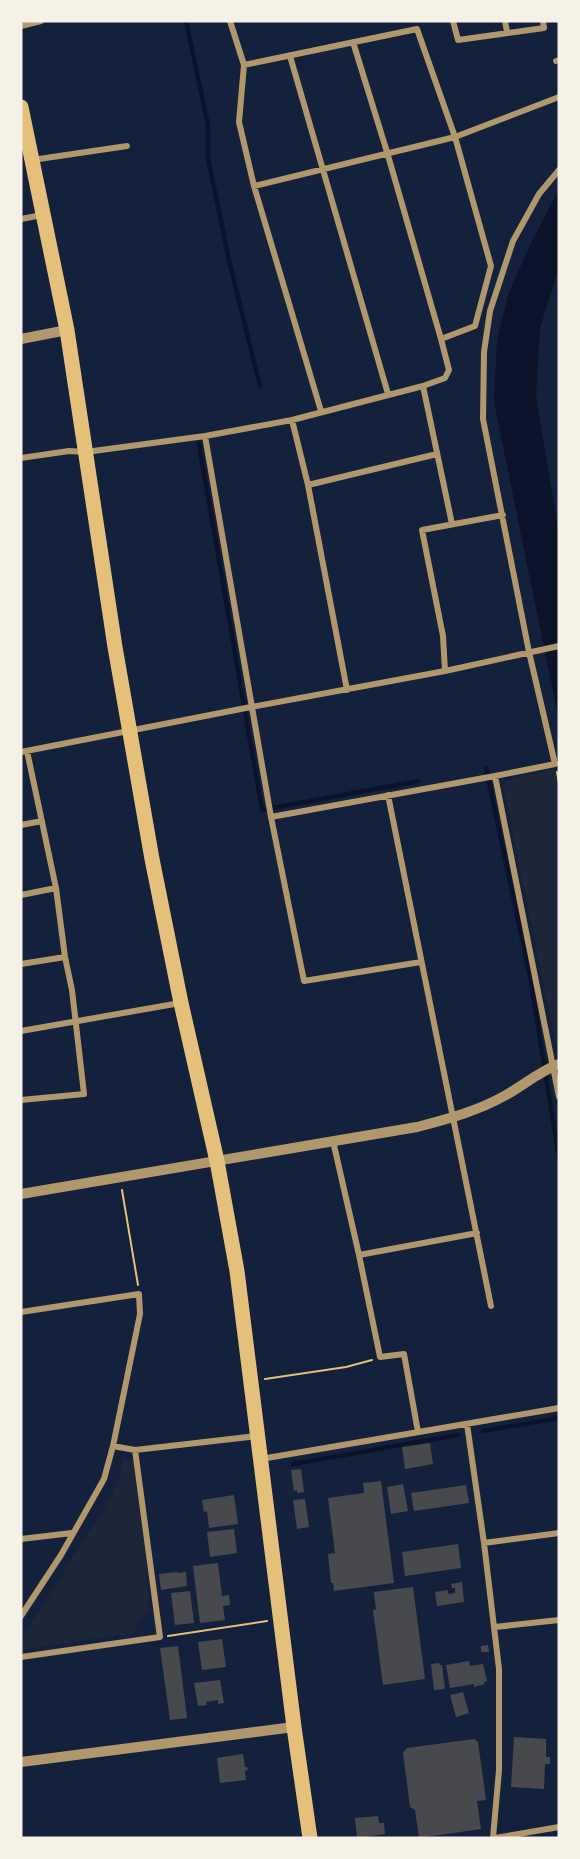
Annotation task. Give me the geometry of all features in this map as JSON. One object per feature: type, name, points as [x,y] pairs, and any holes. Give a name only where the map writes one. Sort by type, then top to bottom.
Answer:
[{"type":"highway","points":[[21,107],[67,330],[115,647],[152,859],[181,1003],[217,1161],[237,1271],[310,1838]]},
{"type":"street","points":[[21,26],[40,21]]},
{"type":"street","points":[[230,21],[244,65],[239,122],[254,186],[321,411]]},
{"type":"street","points":[[453,21],[458,40],[544,28],[543,21]]},
{"type":"street","points":[[505,21],[507,32]]},
{"type":"street","points":[[244,65],[417,29],[455,137],[491,266],[475,326],[441,339]]},
{"type":"street","points":[[21,458],[69,451],[86,452],[292,420],[423,386],[445,378],[449,370],[441,339],[353,42]]},
{"type":"street","points":[[290,56],[388,394]]},
{"type":"street","points":[[254,186],[455,137],[559,97]]},
{"type":"street","points":[[32,160],[127,146]]},
{"type":"street","points":[[272,817],[555,764],[529,652],[483,419],[484,352],[490,310],[513,241],[539,194],[559,170]]},
{"type":"street","points":[[21,219],[43,214]]},
{"type":"street","points":[[21,339],[67,330]]},
{"type":"street","points":[[423,386],[452,524]]},
{"type":"street","points":[[292,420],[308,485],[347,690]]},
{"type":"street","points":[[205,435],[251,707],[304,981],[422,962]]},
{"type":"street","points":[[308,485],[437,454]]},
{"type":"street","points":[[445,671],[443,636],[422,530],[503,515]]},
{"type":"street","points":[[21,1100],[84,1094],[72,990],[64,957],[56,888],[24,752],[445,671],[559,646]]},
{"type":"street","points":[[495,776],[556,1065],[559,1096]]},
{"type":"street","points":[[388,795],[491,1306]]},
{"type":"street","points":[[21,825],[42,821]]},
{"type":"street","points":[[21,895],[56,888]]},
{"type":"street","points":[[21,964],[64,957]]},
{"type":"street","points":[[21,1031],[181,1003]]},
{"type":"street","points":[[21,1194],[417,1127],[453,1118],[506,1095],[556,1065]]},
{"type":"street","points":[[333,1141],[380,1357],[404,1354],[418,1432]]},
{"type":"street","points":[[359,1255],[477,1233]]},
{"type":"street","points":[[21,1312],[139,1294],[140,1314],[104,1479],[61,1555],[21,1616]]},
{"type":"street","points":[[260,1459],[559,1408]]},
{"type":"street","points":[[467,1424],[499,1669],[499,1770],[494,1838],[559,1827]]},
{"type":"street","points":[[113,1446],[135,1450],[257,1436]]},
{"type":"street","points":[[21,1657],[160,1637],[135,1450]]},
{"type":"street","points":[[21,1539],[72,1533]]},
{"type":"street","points":[[484,1543],[559,1533]]},
{"type":"street","points":[[495,1628],[559,1620]]},
{"type":"street","points":[[21,1762],[294,1727]]},
{"type":"path","points":[[120,1177],[139,1294]]},
{"type":"path","points":[[250,1382],[346,1367],[380,1357]]},
{"type":"path","points":[[160,1637],[281,1619]]},
{"type":"shaded area","points":[[559,189],[559,267],[540,328],[536,395],[559,533],[559,721],[494,402],[497,340],[509,292]]},
{"type":"shaded area","points":[[559,769],[559,1060],[503,786],[507,780]]},
{"type":"shaded area","points":[[123,1458],[133,1461],[146,1558],[149,1609],[133,1633],[21,1650],[21,1639],[112,1496],[122,1469]]},
{"type":"building","points":[[430,1443],[433,1464],[405,1469],[402,1447]]},
{"type":"building","points":[[301,1469],[304,1492],[297,1493],[297,1490],[294,1491],[291,1470]]},
{"type":"building","points":[[381,1481],[394,1583],[334,1591],[328,1554],[335,1553],[328,1498],[364,1493],[363,1483]]},
{"type":"building","points":[[403,1484],[408,1511],[391,1514],[387,1487]]},
{"type":"building","points":[[466,1485],[469,1503],[414,1511],[411,1493]]},
{"type":"building","points":[[234,1495],[238,1524],[209,1528],[207,1511],[204,1512],[202,1500]]},
{"type":"building","points":[[305,1499],[309,1527],[297,1529],[293,1500]]},
{"type":"building","points":[[234,1529],[237,1553],[210,1557],[207,1532]]},
{"type":"building","points":[[458,1544],[461,1568],[405,1576],[402,1552]]},
{"type":"building","points":[[218,1563],[222,1596],[229,1595],[230,1605],[223,1606],[225,1620],[200,1623],[193,1566]]},
{"type":"building","points":[[186,1572],[187,1586],[161,1590],[159,1574]]},
{"type":"building","points":[[462,1582],[464,1602],[437,1606],[435,1592],[448,1590],[448,1594],[455,1593],[455,1588],[452,1588],[451,1584]]},
{"type":"building","points":[[413,1587],[425,1679],[383,1685],[373,1610],[376,1610],[374,1592]]},
{"type":"building","points":[[190,1591],[194,1623],[175,1625],[171,1593]]},
{"type":"building","points":[[222,1639],[226,1667],[202,1670],[198,1642]]},
{"type":"building","points":[[488,1645],[489,1652],[481,1652],[481,1646]]},
{"type":"building","points":[[178,1646],[187,1718],[170,1720],[160,1648]]},
{"type":"building","points":[[469,1661],[470,1666],[483,1664],[487,1681],[484,1682],[485,1684],[450,1688],[446,1665]]},
{"type":"building","points":[[431,1664],[442,1665],[445,1689],[434,1690]]},
{"type":"building","points":[[220,1680],[224,1703],[218,1704],[218,1700],[198,1706],[194,1683]]},
{"type":"building","points":[[463,1692],[469,1713],[456,1717],[450,1695]]},
{"type":"building","points":[[514,1737],[546,1739],[546,1757],[550,1757],[550,1764],[545,1764],[544,1789],[511,1787]]},
{"type":"building","points":[[474,1739],[478,1742],[486,1800],[477,1801],[481,1829],[419,1838],[415,1810],[410,1807],[403,1753],[407,1748]]},
{"type":"building","points":[[243,1754],[245,1767],[248,1770],[245,1771],[246,1780],[220,1783],[217,1758]]},
{"type":"building","points":[[378,1816],[379,1823],[384,1823],[385,1834],[357,1838],[355,1818]]},
{"type":"waterway","points":[[186,21],[208,125],[208,158],[230,265],[260,386]]},
{"type":"waterway","points":[[199,444],[262,810],[418,781]]},
{"type":"waterway","points":[[486,768],[530,977],[559,1158]]},
{"type":"waterway","points":[[483,1431],[559,1418]]},
{"type":"waterway","points":[[293,1464],[458,1435]]}]
